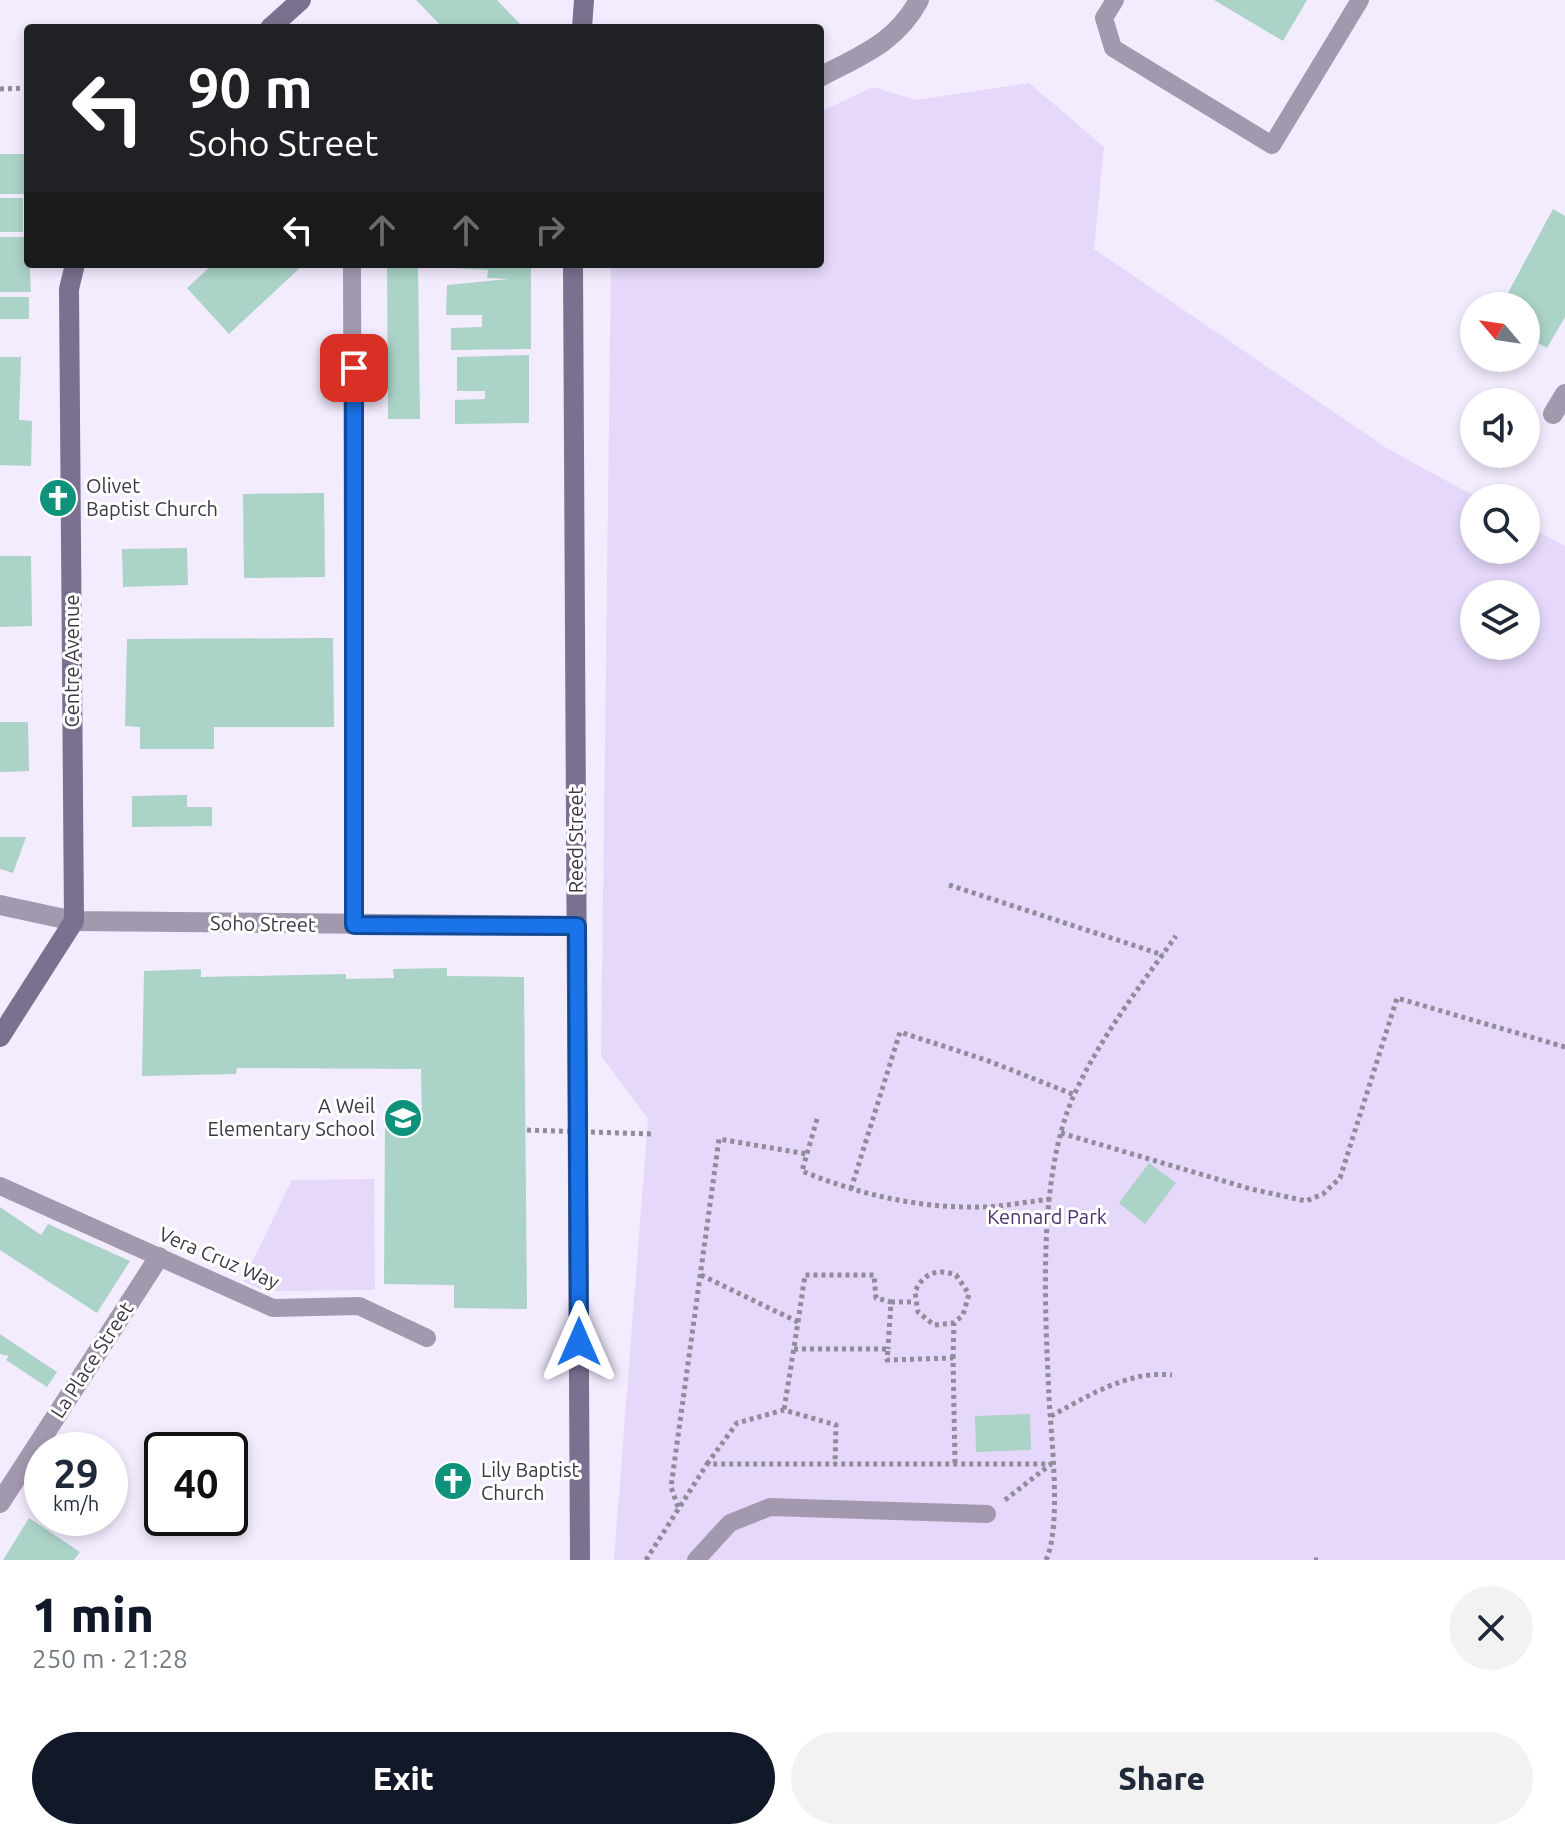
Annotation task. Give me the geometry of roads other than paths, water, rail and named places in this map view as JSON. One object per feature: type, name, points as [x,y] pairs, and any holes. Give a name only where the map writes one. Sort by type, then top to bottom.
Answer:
[{"type":"street","points":[[274,24],[301,0]]},
{"type":"street","points":[[582,24],[584,0]]},
{"type":"street","points":[[824,75],[887,40],[906,25],[919,0]]},
{"type":"street","name":"Centre Avenue","points":[[74,268],[69,289],[74,921]]},
{"type":"street","name":"Reed Street","points":[[573,268],[580,1560]]},
{"type":"street","points":[[1553,414],[1565,394]]},
{"type":"street","name":"Soho Street","points":[[0,905],[74,921],[577,926]]},
{"type":"street","points":[[0,1037],[74,921]]},
{"type":"street","name":"La Place Street","points":[[0,1503],[159,1257]]},
{"type":"lane","points":[[1115,0],[1104,18],[1113,48],[1272,145],[1360,0]]},
{"type":"lane","points":[[352,268],[354,925]]},
{"type":"lane","name":"Vera Cruz Way","points":[[0,1186],[273,1308],[359,1306],[427,1338]]},
{"type":"lane","points":[[696,1560],[730,1523],[770,1507],[987,1514]]},
{"type":"place","name":"Olivet Baptist Church","points":[[58,498]]},
{"type":"place","name":"A Weil Elementary School","points":[[403,1118]]},
{"type":"place","name":"Lily Baptist Church","points":[[453,1481]]},
{"type":"park label","name":"Kennard Park","points":[[1047,1217]]}]
